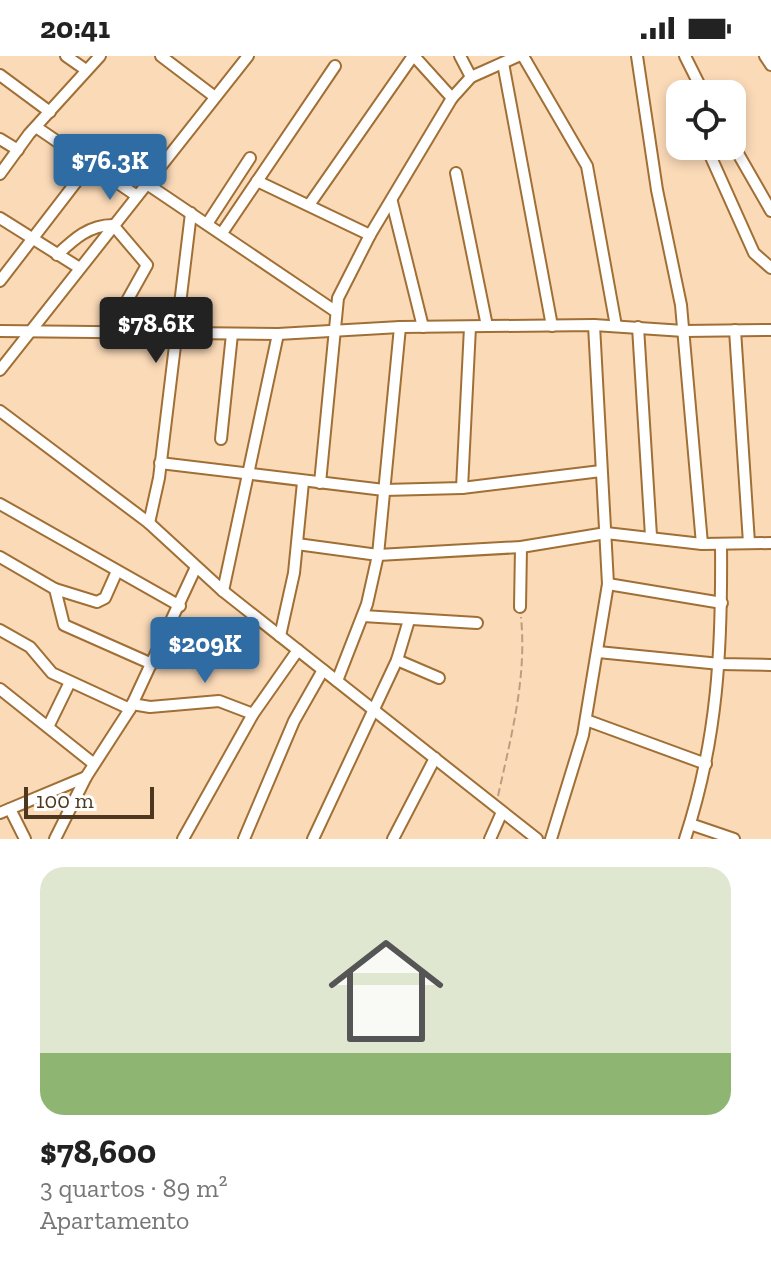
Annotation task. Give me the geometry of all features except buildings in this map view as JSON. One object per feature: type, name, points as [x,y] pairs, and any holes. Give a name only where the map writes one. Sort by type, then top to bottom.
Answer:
[{"type":"street","points":[[66,56],[86,70]]},
{"type":"street","points":[[0,174],[36,127],[100,56]]},
{"type":"street","points":[[161,56],[215,97]]},
{"type":"street","points":[[0,370],[78,267],[248,56]]},
{"type":"street","points":[[309,205],[414,56],[452,98]]},
{"type":"street","points":[[460,56],[471,77]]},
{"type":"street","points":[[320,483],[336,331],[335,311],[342,288],[452,98],[471,77],[520,56],[587,166],[616,326]]},
{"type":"street","points":[[637,56],[657,190],[684,331],[702,544]]},
{"type":"street","points":[[685,56],[697,80]]},
{"type":"street","points":[[765,56],[771,65]]},
{"type":"street","points":[[503,63],[552,326]]},
{"type":"street","points":[[222,233],[335,66]]},
{"type":"street","points":[[0,75],[50,112]]},
{"type":"street","points":[[36,127],[137,196]]},
{"type":"street","points":[[0,139],[18,150]]},
{"type":"street","points":[[207,224],[250,158]]},
{"type":"street","points":[[712,160],[754,253],[771,268]]},
{"type":"street","points":[[742,160],[771,211]]},
{"type":"street","points":[[0,281],[90,164]]},
{"type":"street","points":[[456,173],[487,326]]},
{"type":"street","points":[[257,181],[370,235]]},
{"type":"street","points":[[147,184],[335,311]]},
{"type":"street","points":[[392,202],[423,327]]},
{"type":"street","points":[[220,204],[235,214]]},
{"type":"street","points":[[149,523],[160,463],[191,213]]},
{"type":"street","points":[[0,218],[78,267]]},
{"type":"street","points":[[57,255],[83,232],[99,225],[113,225]]},
{"type":"street","points":[[109,333],[148,269],[113,225]]},
{"type":"street","points":[[551,839],[586,720],[608,584],[594,325]]},
{"type":"street","points":[[0,331],[278,334],[400,327],[594,325],[684,331],[771,330]]},
{"type":"street","points":[[337,681],[363,616],[378,555],[400,327]]},
{"type":"street","points":[[462,488],[470,327]]},
{"type":"street","points":[[638,327],[651,536]]},
{"type":"street","points":[[735,330],[749,543]]},
{"type":"street","points":[[221,439],[232,334]]},
{"type":"street","points":[[223,591],[278,334]]},
{"type":"street","points":[[0,411],[149,523],[223,591],[537,839]]},
{"type":"street","points":[[160,463],[384,490],[462,488],[601,471]]},
{"type":"street","points":[[280,636],[297,544],[303,482]]},
{"type":"street","points":[[0,504],[180,606]]},
{"type":"street","points":[[297,544],[378,555],[521,547],[606,533],[702,544],[771,543]]},
{"type":"street","points":[[685,839],[715,722],[720,664],[721,544]]},
{"type":"street","points":[[520,607],[521,547]]},
{"type":"street","points":[[0,557],[55,589],[97,602],[105,598],[117,571]]},
{"type":"street","points":[[55,839],[86,777],[131,707],[196,567]]},
{"type":"street","points":[[608,584],[722,603]]},
{"type":"street","points":[[55,589],[64,625],[152,664]]},
{"type":"street","points":[[363,616],[477,623]]},
{"type":"street","points":[[313,839],[397,660],[409,620]]},
{"type":"street","points":[[0,630],[30,647],[47,669],[131,707],[219,701],[253,714]]},
{"type":"street","points":[[184,838],[253,714],[298,650]]},
{"type":"street","points":[[598,652],[720,664],[771,665]]},
{"type":"street","points":[[397,660],[439,678]]},
{"type":"street","points":[[244,839],[294,721],[323,670]]},
{"type":"street","points":[[49,725],[70,682]]},
{"type":"street","points":[[0,689],[49,725],[94,764]]},
{"type":"street","points":[[124,720],[150,707]]},
{"type":"street","points":[[586,720],[706,764]]},
{"type":"street","points":[[393,839],[435,758]]},
{"type":"street","points":[[25,839],[5,811],[86,777]]},
{"type":"street","points":[[490,839],[499,808]]},
{"type":"street","points":[[690,824],[734,839]]},
{"type":"path","points":[[499,808],[520,681],[520,607]]}]
